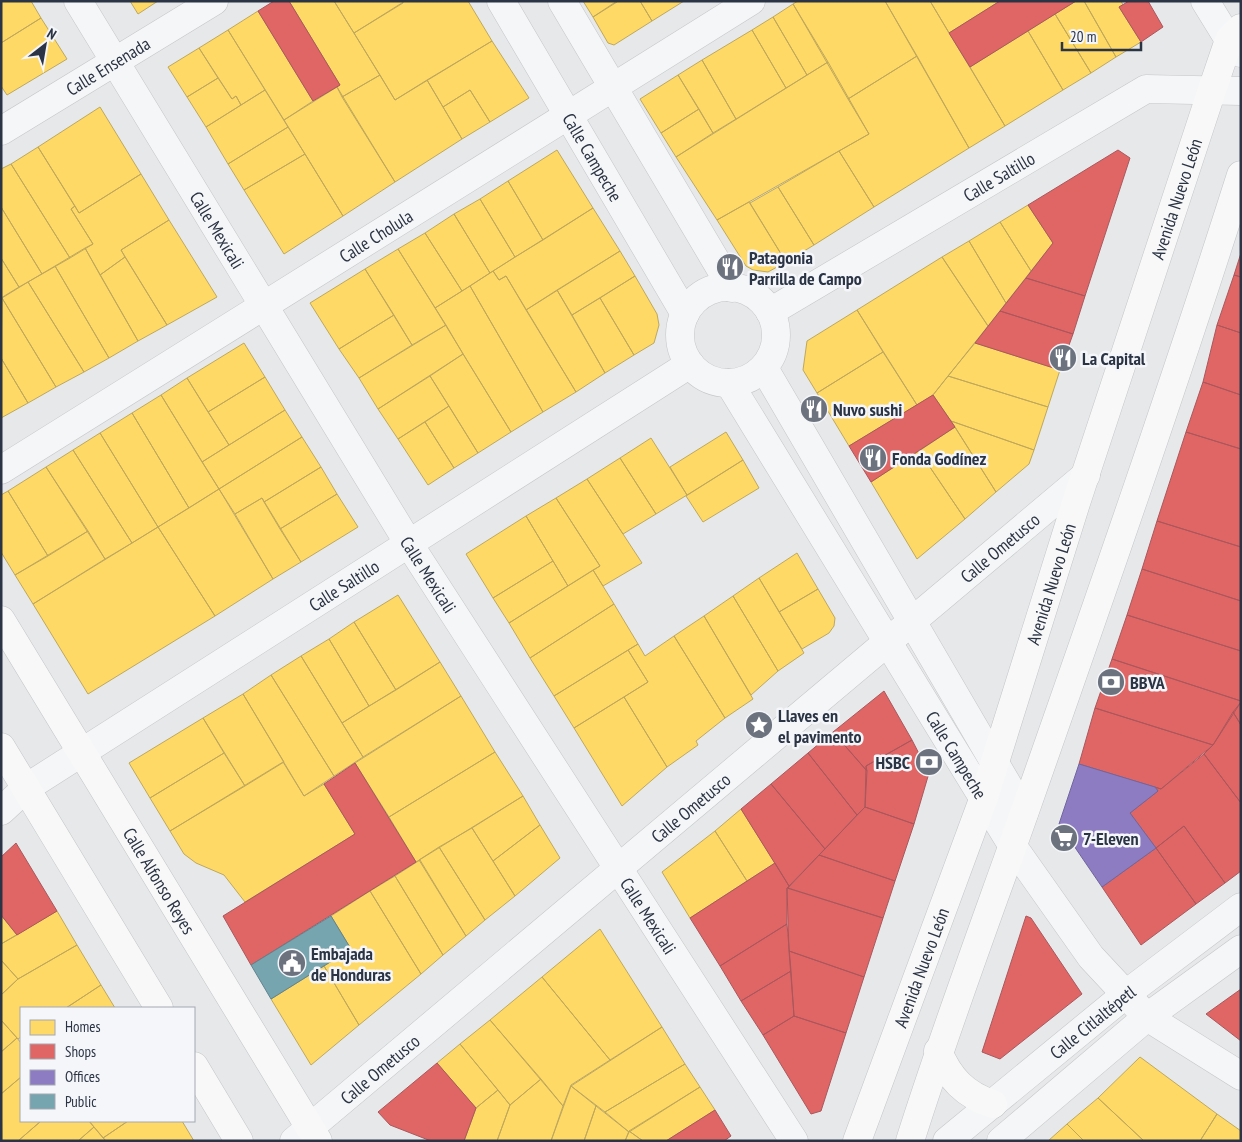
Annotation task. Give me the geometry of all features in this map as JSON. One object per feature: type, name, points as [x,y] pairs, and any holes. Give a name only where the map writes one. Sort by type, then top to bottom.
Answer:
[{"type":"main road","name":"Avenida Nuevo León","points":[[857,1141],[984,797],[1086,475],[1212,90],[1237,40]]},
{"type":"main road","points":[[910,1141],[938,1051],[1024,813],[1192,331],[1241,175]]},
{"type":"main road","name":"Calle Alfonso Reyes","points":[[1,620],[307,1136]]},
{"type":"main road","points":[[1,747],[158,1007]]},
{"type":"main road","points":[[938,1051],[945,1068],[955,1081],[967,1092],[993,1104]]},
{"type":"main road","points":[[195,1068],[239,1141]]},
{"type":"street","name":"Calle Mexicali","points":[[78,1],[113,63],[409,544],[794,1141]]},
{"type":"street","name":"Calle Ensenada","points":[[1,131],[214,1]]},
{"type":"street","name":"Calle Campeche","points":[[501,1],[685,314]]},
{"type":"street","points":[[562,1],[732,288]]},
{"type":"street","name":"Calle Cholula","points":[[1,470],[751,1]]},
{"type":"street","points":[[1205,1],[1237,40]]},
{"type":"street","name":"Calle Saltillo","points":[[770,312],[1146,89],[1241,91]]},
{"type":"street","points":[[717,288],[732,288],[747,292],[760,300],[770,312],[775,326],[776,341],[772,355],[764,368],[742,381],[729,383],[714,381],[701,375],[690,364],[683,353],[680,340],[681,326],[685,314],[693,302],[704,293],[717,288]]},
{"type":"street","name":"Calle Saltillo","points":[[1,811],[26,788],[690,364]]},
{"type":"street","name":"Calle Campeche","points":[[764,368],[1024,813]]},
{"type":"street","name":"Calle Campeche","points":[[729,383],[1012,845],[1091,957],[1147,1017],[1241,1076]]},
{"type":"street","name":"Calle Ometusco","points":[[307,1136],[617,869],[1086,475]]},
{"type":"street","name":"Calle Citlaltépetl","points":[[947,1141],[1126,994],[1241,907]]},
{"type":"street","name":"Calle Citlaltépetl","points":[[1001,1141],[1147,1017],[1241,949]]},
{"type":"street","points":[[307,1136],[334,1141]]},
{"type":"building: Homes","points":[[1,1],[31,1],[41,18],[1,43]]},
{"type":"building: Homes","points":[[130,1],[158,1],[138,14]]},
{"type":"building: Homes","points":[[289,1],[334,1],[380,75],[342,97],[337,87],[340,85]]},
{"type":"building: Homes","points":[[334,1],[402,1],[403,3],[354,33]]},
{"type":"building: Homes","points":[[405,1],[468,1],[492,41],[395,100],[354,33]]},
{"type":"building: Homes","points":[[583,1],[617,1],[617,2],[593,17]]},
{"type":"building: Homes","points":[[617,1],[640,1],[652,21],[614,45],[608,43],[593,17]]},
{"type":"building: Homes","points":[[640,1],[684,1],[652,21]]},
{"type":"building: Homes","points":[[798,1],[885,1],[917,56],[848,99],[793,4]]},
{"type":"building: Homes","points":[[885,1],[930,1],[1005,126],[969,148]]},
{"type":"building: Homes","points":[[930,1],[1000,1],[949,33]]},
{"type":"building: Homes","points":[[1076,1],[1084,1],[1116,57],[1091,73],[1055,14]]},
{"type":"building: Homes","points":[[1084,1],[1121,1],[1123,5],[1119,7],[1141,42],[1116,57]]},
{"type":"building: Homes","points":[[793,4],[828,62],[807,75],[773,17]]},
{"type":"building: Homes","points":[[258,11],[313,101],[284,120],[228,30]]},
{"type":"building: Homes","points":[[1055,14],[1091,73],[1063,90],[1028,31]]},
{"type":"building: Homes","points":[[773,17],[807,75],[786,88],[752,30]]},
{"type":"building: Homes","points":[[41,18],[67,59],[7,95],[1,86],[1,43]]},
{"type":"building: Homes","points":[[228,30],[265,90],[241,105],[236,96],[232,99],[199,48]]},
{"type":"building: Homes","points":[[752,30],[786,88],[736,119],[702,60]]},
{"type":"building: Homes","points":[[1028,31],[1063,90],[1005,126],[970,67]]},
{"type":"building: Homes","points":[[492,41],[529,98],[490,122],[470,90],[443,107],[427,80]]},
{"type":"building: Homes","points":[[199,48],[218,78],[187,97],[168,67]]},
{"type":"building: Homes","points":[[917,56],[969,148],[874,207],[839,151],[869,134],[848,99]]},
{"type":"building: Homes","points":[[702,60],[736,119],[713,133],[678,75]]},
{"type":"building: Homes","points":[[828,62],[869,134],[717,220],[676,157]]},
{"type":"building: Homes","points":[[380,75],[395,100],[427,80],[462,139],[395,182],[342,97]]},
{"type":"building: Homes","points":[[678,75],[699,109],[661,133],[640,99]]},
{"type":"building: Homes","points":[[218,78],[232,99],[236,96],[241,105],[206,127],[187,97]]},
{"type":"building: Homes","points":[[337,87],[395,182],[343,216],[284,120]]},
{"type":"building: Homes","points":[[265,90],[288,127],[228,164],[206,127]]},
{"type":"building: Homes","points":[[470,90],[490,122],[462,139],[443,107]]},
{"type":"building: Homes","points":[[100,107],[141,174],[79,213],[38,147]]},
{"type":"building: Homes","points":[[699,109],[713,133],[676,157],[661,133]]},
{"type":"building: Homes","points":[[288,127],[305,154],[244,190],[228,164]]},
{"type":"building: Homes","points":[[38,147],[75,206],[71,209],[93,244],[70,258],[11,164]]},
{"type":"building: Homes","points":[[557,150],[593,208],[543,240],[508,181]]},
{"type":"building: Homes","points":[[839,151],[874,207],[814,245],[778,187]]},
{"type":"building: Homes","points":[[305,154],[343,216],[284,254],[244,190]]},
{"type":"building: Homes","points":[[11,164],[70,258],[42,274],[1,207],[1,169]]},
{"type":"building: Homes","points":[[141,174],[169,220],[121,250],[125,257],[100,275],[85,248],[93,244],[71,209],[75,206],[79,213]]},
{"type":"building: Homes","points":[[508,181],[543,240],[515,257],[480,199]]},
{"type":"building: Homes","points":[[778,187],[814,245],[786,262],[750,203]]},
{"type":"building: Homes","points":[[480,199],[515,257],[490,273],[454,214]]},
{"type":"building: Homes","points":[[749,202],[786,262],[768,272],[753,270],[746,266],[717,220]]},
{"type":"building: Homes","points":[[1028,205],[1053,243],[1031,271],[1000,222]]},
{"type":"building: Homes","points":[[1,207],[42,274],[19,287],[1,258]]},
{"type":"building: Homes","points":[[593,208],[620,251],[526,310],[506,276],[499,280],[493,271]]},
{"type":"building: Homes","points":[[454,214],[490,273],[462,291],[425,233]]},
{"type":"building: Homes","points":[[169,220],[217,297],[167,325],[121,250]]},
{"type":"building: Homes","points":[[1000,222],[1031,271],[1006,303],[969,241]]},
{"type":"building: Homes","points":[[425,233],[462,291],[435,308],[398,249]]},
{"type":"building: Homes","points":[[969,241],[1006,303],[988,326],[942,257]]},
{"type":"building: Homes","points":[[85,248],[138,341],[109,358],[55,266]]},
{"type":"building: Homes","points":[[398,249],[446,325],[412,345],[365,269]]},
{"type":"building: Homes","points":[[620,251],[635,276],[572,315],[557,290]]},
{"type":"building: Homes","points":[[125,257],[167,325],[138,341],[100,275]]},
{"type":"building: Homes","points":[[942,257],[988,326],[933,395],[917,405],[857,310]]},
{"type":"building: Homes","points":[[1,258],[19,287],[1,298]]},
{"type":"building: Homes","points":[[55,266],[109,358],[84,372],[28,282]]},
{"type":"building: Homes","points":[[365,269],[394,315],[339,349],[310,303]]},
{"type":"building: Homes","points":[[493,271],[499,280],[506,276],[576,392],[543,412],[470,286]]},
{"type":"building: Homes","points":[[635,276],[657,314],[659,325],[654,343],[634,355],[600,298]]},
{"type":"building: Homes","points":[[28,282],[84,372],[56,387],[2,298]]},
{"type":"building: Homes","points":[[470,286],[543,412],[511,432],[435,308]]},
{"type":"building: Homes","points":[[557,290],[605,373],[576,392],[526,310]]},
{"type":"building: Homes","points":[[2,298],[56,387],[28,403],[1,358]]},
{"type":"building: Homes","points":[[600,298],[634,355],[605,373],[572,315]]},
{"type":"building: Homes","points":[[857,310],[883,352],[817,393],[803,370],[807,341]]},
{"type":"building: Homes","points":[[394,315],[412,345],[359,378],[339,349]]},
{"type":"building: Homes","points":[[446,325],[463,354],[378,409],[359,378]]},
{"type":"building: Homes","points":[[244,343],[265,377],[208,412],[187,378]]},
{"type":"building: Homes","points":[[975,343],[1060,370],[1048,407],[948,376]]},
{"type":"building: Homes","points":[[883,352],[917,405],[849,446],[817,393]]},
{"type":"building: Homes","points":[[463,354],[511,432],[478,453],[430,376]]},
{"type":"building: Homes","points":[[1,358],[28,403],[1,418]]},
{"type":"building: Homes","points":[[430,376],[449,406],[398,439],[378,409]]},
{"type":"building: Homes","points":[[948,376],[1048,407],[1034,450],[951,421],[933,395]]},
{"type":"building: Homes","points":[[265,377],[285,410],[229,445],[208,412]]},
{"type":"building: Homes","points":[[187,378],[229,445],[202,462],[161,395]]},
{"type":"building: Homes","points":[[161,395],[219,489],[189,508],[132,413]]},
{"type":"building: Homes","points":[[449,406],[478,453],[454,468],[425,422]]},
{"type":"building: Homes","points":[[285,410],[302,437],[219,489],[202,462]]},
{"type":"building: Homes","points":[[132,413],[189,508],[158,527],[100,433]]},
{"type":"building: Homes","points":[[951,421],[1034,450],[1029,464],[996,492]]},
{"type":"building: Homes","points":[[425,422],[454,468],[428,485],[398,439]]},
{"type":"building: Homes","points":[[955,427],[996,492],[965,519],[919,451]]},
{"type":"building: Homes","points":[[726,432],[743,460],[687,495],[670,467]]},
{"type":"building: Homes","points":[[100,433],[158,527],[132,543],[73,450]]},
{"type":"building: Homes","points":[[302,437],[321,467],[264,502],[262,498],[235,514],[219,489]]},
{"type":"building: Homes","points":[[651,438],[687,495],[656,514],[620,458]]},
{"type":"building: Homes","points":[[73,450],[132,543],[105,559],[46,467]]},
{"type":"building: Homes","points":[[919,451],[965,519],[917,559],[871,482]]},
{"type":"building: Homes","points":[[620,458],[656,514],[623,534],[587,479]]},
{"type":"building: Homes","points":[[743,460],[759,488],[703,522],[686,496]]},
{"type":"building: Homes","points":[[46,467],[88,531],[48,556],[8,491]]},
{"type":"building: Homes","points":[[321,467],[337,494],[280,529],[264,502]]},
{"type":"building: Homes","points":[[587,479],[642,563],[603,586],[593,570],[600,566],[556,498]]},
{"type":"building: Homes","points":[[219,489],[273,579],[215,616],[158,527]]},
{"type":"building: Homes","points":[[8,491],[48,556],[15,575],[1,552],[1,495]]},
{"type":"building: Homes","points":[[337,494],[358,527],[301,562],[280,529]]},
{"type":"building: Homes","points":[[262,498],[301,562],[273,579],[235,514]]},
{"type":"building: Homes","points":[[556,498],[600,566],[568,586],[526,516]]},
{"type":"building: Homes","points":[[526,516],[553,561],[493,598],[466,554]]},
{"type":"building: Homes","points":[[158,527],[215,616],[88,694],[33,604]]},
{"type":"building: Homes","points":[[88,531],[105,559],[33,604],[15,575]]},
{"type":"building: Homes","points":[[797,553],[818,589],[779,612],[759,578]]},
{"type":"building: Homes","points":[[553,561],[568,586],[509,623],[493,598]]},
{"type":"building: Homes","points":[[593,570],[614,604],[530,658],[509,623]]},
{"type":"building: Homes","points":[[759,578],[804,653],[778,671],[733,596]]},
{"type":"building: Homes","points":[[818,589],[835,618],[834,626],[829,633],[802,649],[779,612]]},
{"type":"building: Homes","points":[[398,595],[440,662],[396,690],[354,622]]},
{"type":"building: Homes","points":[[733,596],[778,671],[751,695],[704,616]]},
{"type":"building: Homes","points":[[614,604],[638,644],[554,696],[530,658]]},
{"type":"building: Homes","points":[[704,616],[753,699],[725,718],[674,636]]},
{"type":"building: Homes","points":[[354,622],[396,690],[369,706],[329,639]]},
{"type":"building: Homes","points":[[674,636],[725,718],[696,741],[698,745],[667,767],[624,697],[648,682],[628,650],[638,644],[645,656]]},
{"type":"building: Homes","points":[[329,639],[369,706],[342,723],[301,656]]},
{"type":"building: Homes","points":[[628,650],[648,682],[574,728],[554,696]]},
{"type":"building: Homes","points":[[301,656],[363,757],[334,776],[271,675]]},
{"type":"building: Homes","points":[[440,662],[461,696],[363,757],[342,723]]},
{"type":"building: Homes","points":[[271,675],[334,776],[304,796],[243,694]]},
{"type":"building: Homes","points":[[243,694],[284,762],[245,786],[203,718]]},
{"type":"building: Homes","points":[[461,696],[495,752],[389,817],[355,763]]},
{"type":"building: Homes","points":[[624,697],[667,767],[622,806],[574,728]]},
{"type":"building: Homes","points":[[203,718],[224,753],[150,798],[129,763]]},
{"type":"building: Homes","points":[[495,752],[523,796],[416,862],[389,817]]},
{"type":"building: Homes","points":[[224,753],[245,786],[170,831],[150,798]]},
{"type":"building: Homes","points":[[283,762],[304,796],[324,784],[355,834],[245,902],[224,875],[196,863],[184,854],[170,831]]},
{"type":"building: Homes","points":[[523,796],[540,825],[493,861],[472,828]]},
{"type":"building: Homes","points":[[741,809],[775,863],[747,881],[715,831]]},
{"type":"building: Homes","points":[[540,825],[560,858],[515,896],[493,861]]},
{"type":"building: Homes","points":[[472,828],[515,896],[485,920],[439,847]]},
{"type":"building: Homes","points":[[715,831],[747,881],[690,918],[662,872]]},
{"type":"building: Homes","points":[[439,847],[485,920],[466,936],[419,860]]},
{"type":"building: Homes","points":[[420,860],[466,936],[443,955],[395,876]]},
{"type":"building: Homes","points":[[395,876],[443,955],[421,974],[370,891]]},
{"type":"building: Homes","points":[[370,891],[421,974],[359,1025],[324,966],[351,949],[331,916]]},
{"type":"building: Homes","points":[[57,911],[77,945],[18,979],[1,960],[1,944]]},
{"type":"building: Homes","points":[[1,915],[17,935],[1,944]]},
{"type":"building: Homes","points":[[600,929],[662,1027],[610,1060],[542,977]]},
{"type":"building: Homes","points":[[77,945],[101,985],[68,1007],[20,1007],[20,1038],[18,1039],[1,1020],[1,995],[18,979]]},
{"type":"building: Homes","points":[[1,960],[18,979],[1,995]]},
{"type":"building: Homes","points":[[324,966],[359,1025],[311,1065],[271,999]]},
{"type":"building: Homes","points":[[542,977],[610,1060],[571,1085],[563,1106],[490,1020]]},
{"type":"building: Homes","points":[[101,985],[114,1007],[68,1007]]},
{"type":"building: Homes","points":[[1,1020],[17,1038],[1,1052]]},
{"type":"building: Homes","points":[[490,1020],[541,1079],[510,1105],[460,1044]]},
{"type":"building: Homes","points":[[662,1027],[685,1064],[605,1112],[571,1086]]},
{"type":"building: Homes","points":[[17,1038],[20,1042],[20,1078],[1,1094],[1,1052]]},
{"type":"building: Homes","points":[[460,1044],[498,1090],[476,1108],[437,1063]]},
{"type":"building: Homes","points":[[1140,1057],[1217,1114],[1200,1141],[1144,1141],[1098,1098]]},
{"type":"building: Homes","points":[[685,1064],[700,1087],[629,1132],[605,1112]]},
{"type":"building: Homes","points":[[20,1078],[20,1122],[40,1122],[18,1141],[2,1141],[1,1094]]},
{"type":"building: Homes","points":[[541,1079],[563,1106],[551,1141],[497,1141],[510,1105]]},
{"type":"building: Homes","points":[[571,1086],[596,1106],[584,1141],[551,1141]]},
{"type":"building: Homes","points":[[700,1087],[715,1110],[666,1141],[643,1141],[629,1131]]},
{"type":"building: Homes","points":[[498,1090],[510,1105],[497,1141],[464,1141],[476,1108]]},
{"type":"building: Homes","points":[[1098,1098],[1144,1141],[1084,1141],[1067,1124]]},
{"type":"building: Homes","points":[[596,1106],[629,1132],[625,1141],[584,1141]]},
{"type":"building: Homes","points":[[1217,1114],[1241,1131],[1241,1141],[1200,1141]]},
{"type":"building: Homes","points":[[40,1122],[90,1122],[94,1127],[78,1141],[18,1141]]},
{"type":"building: Homes","points":[[90,1122],[127,1122],[103,1138]]},
{"type":"building: Homes","points":[[127,1122],[183,1122],[194,1141],[106,1141],[103,1138]]},
{"type":"building: Homes","points":[[1067,1124],[1084,1141],[1048,1141]]},
{"type":"building: Homes","points":[[94,1127],[106,1141],[78,1141]]},
{"type":"building: Homes","points":[[629,1131],[643,1141],[625,1141]]},
{"type":"building: Shops","points":[[274,1],[289,1],[340,85],[313,101],[258,11]]},
{"type":"building: Shops","points":[[1000,1],[1076,1],[970,67],[949,33]]},
{"type":"building: Shops","points":[[1129,1],[1148,1],[1163,27],[1141,42],[1119,7]]},
{"type":"building: Shops","points":[[1118,150],[1130,158],[1085,296],[1026,278],[1053,243],[1028,205]]},
{"type":"building: Shops","points":[[1241,253],[1241,277],[1234,275]]},
{"type":"building: Shops","points":[[1234,275],[1241,277],[1241,333],[1217,325]]},
{"type":"building: Shops","points":[[1026,278],[1085,296],[1073,334],[1000,311]]},
{"type":"building: Shops","points":[[1000,311],[1073,334],[1060,370],[975,343]]},
{"type":"building: Shops","points":[[1217,325],[1241,333],[1241,395],[1203,382]]},
{"type":"building: Shops","points":[[1203,382],[1241,395],[1241,449],[1186,432]]},
{"type":"building: Shops","points":[[933,395],[955,427],[871,482],[849,446]]},
{"type":"building: Shops","points":[[1186,432],[1241,449],[1241,547],[1157,521]]},
{"type":"building: Shops","points":[[1157,521],[1241,547],[1241,601],[1142,569]]},
{"type":"building: Shops","points":[[1142,569],[1241,601],[1241,651],[1127,615]]},
{"type":"building: Shops","points":[[1127,615],[1241,651],[1241,701],[1112,659]]},
{"type":"building: Shops","points":[[1112,659],[1241,702],[1213,745],[1095,708]]},
{"type":"building: Shops","points":[[884,691],[912,740],[866,766],[867,771],[833,732]]},
{"type":"building: Shops","points":[[1241,702],[1241,725],[1233,712]]},
{"type":"building: Shops","points":[[1095,708],[1213,745],[1161,789],[1079,764]]},
{"type":"building: Shops","points":[[1233,712],[1241,725],[1241,803],[1204,754],[1213,745]]},
{"type":"building: Shops","points":[[833,732],[867,771],[865,807],[857,815],[808,753]]},
{"type":"building: Shops","points":[[912,740],[929,773],[914,824],[865,807],[866,766]]},
{"type":"building: Shops","points":[[808,753],[857,815],[825,849],[771,784]]},
{"type":"building: Shops","points":[[1204,754],[1241,803],[1241,871],[1225,883],[1184,826],[1156,848],[1130,813],[1158,791],[1155,787],[1161,789]]},
{"type":"building: Shops","points":[[355,763],[416,862],[251,965],[223,916],[355,834],[324,784]]},
{"type":"building: Shops","points":[[771,784],[825,849],[789,886],[741,809]]},
{"type":"building: Shops","points":[[865,807],[914,824],[895,881],[819,855]]},
{"type":"building: Shops","points":[[1184,826],[1225,883],[1196,904],[1156,848]]},
{"type":"building: Shops","points":[[16,843],[57,911],[17,935],[1,915],[1,857]]},
{"type":"building: Shops","points":[[1156,848],[1196,904],[1141,945],[1102,887]]},
{"type":"building: Shops","points":[[819,855],[895,881],[883,918],[788,888]]},
{"type":"building: Shops","points":[[775,863],[789,886],[787,888],[787,924],[720,966],[690,918]]},
{"type":"building: Shops","points":[[787,888],[883,918],[864,977],[789,951]]},
{"type":"building: Shops","points":[[1026,916],[1031,918],[1082,994],[1000,1059],[982,1052]]},
{"type":"building: Shops","points":[[787,924],[791,971],[741,1001],[720,966]]},
{"type":"building: Shops","points":[[789,951],[864,977],[846,1033],[794,1016]]},
{"type":"building: Shops","points":[[791,971],[794,1016],[763,1035],[741,1001]]},
{"type":"building: Shops","points":[[1241,989],[1241,1041],[1206,1014]]},
{"type":"building: Shops","points":[[794,1016],[846,1033],[821,1111],[811,1114],[763,1035]]},
{"type":"building: Shops","points":[[437,1063],[476,1108],[464,1141],[431,1141],[390,1125],[378,1112]]},
{"type":"building: Shops","points":[[715,1110],[731,1136],[724,1141],[666,1141]]},
{"type":"building: Offices","points":[[1079,764],[1155,787],[1158,791],[1130,813],[1156,848],[1102,887],[1059,824]]},
{"type":"building: Public","points":[[331,916],[351,949],[271,999],[251,965]]},
{"type":"place","name":"Patagonia Parrilla de Campo","points":[[730,267]]},
{"type":"place","name":"La Capital","points":[[1063,358]]},
{"type":"place","name":"Nuvo sushi","points":[[814,409]]},
{"type":"place","name":"Fonda Godínez","points":[[873,458]]},
{"type":"place","name":"BBVA","points":[[1111,682]]},
{"type":"place","name":"Llaves en el pavimento","points":[[759,725]]},
{"type":"place","name":"HSBC","points":[[929,762]]},
{"type":"place","name":"7-Eleven","points":[[1064,838]]},
{"type":"place","name":"Embajada de Honduras","points":[[292,963]]}]
